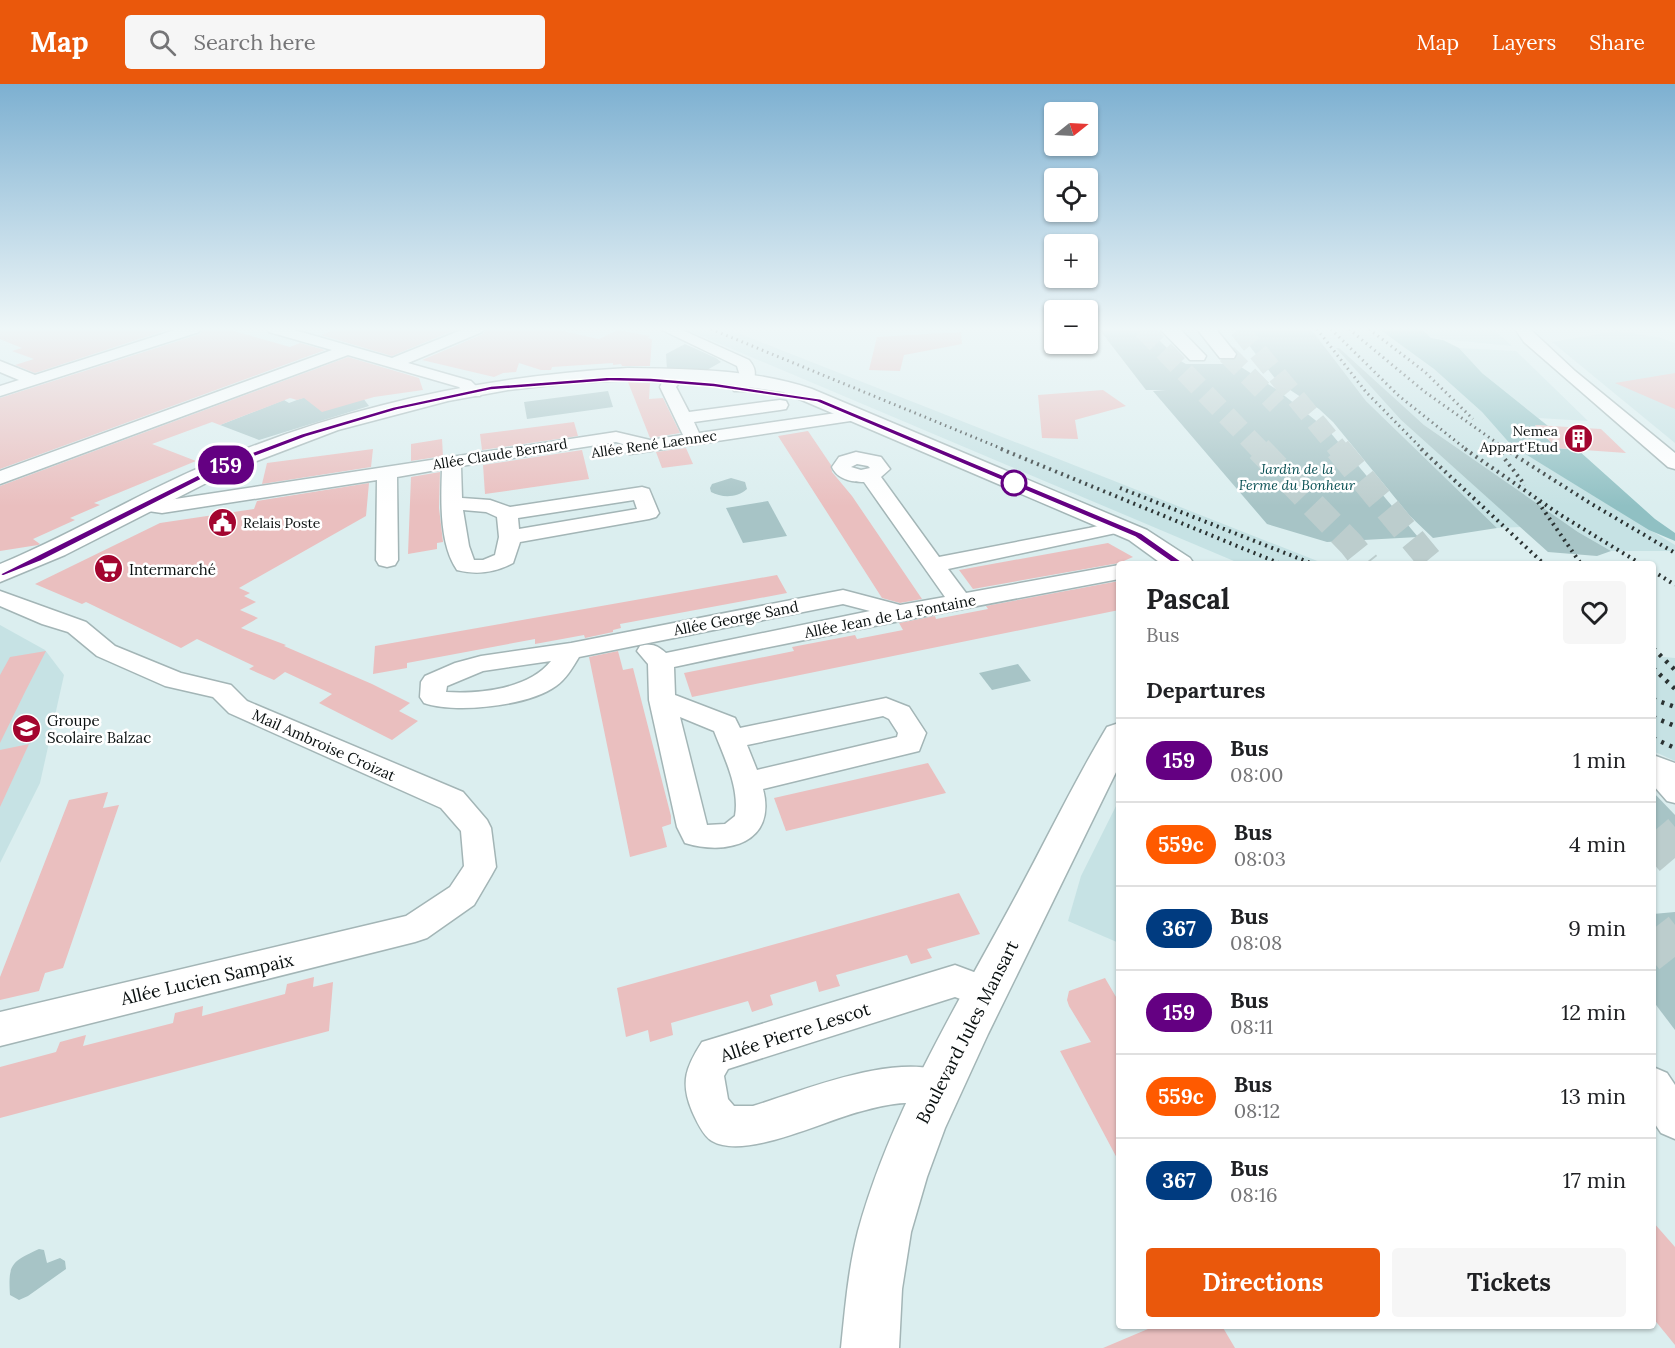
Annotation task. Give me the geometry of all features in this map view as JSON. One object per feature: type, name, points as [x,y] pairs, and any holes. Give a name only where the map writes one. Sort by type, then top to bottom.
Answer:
[{"type":"main road","points":[[0,574],[37,559],[176,488],[240,459],[303,435],[396,408],[483,390],[505,388]]},
{"type":"main road","points":[[762,388],[818,400],[857,415],[1103,523],[1138,535],[1176,561]]},
{"type":"main road","points":[[1103,523],[1147,561]]},
{"type":"main road","name":"Boulevard Jules Mansart","points":[[870,1348],[875,1272],[888,1214],[922,1119],[985,992],[1025,919],[1096,773],[1116,740]]},
{"type":"street","points":[[0,478],[245,388]]},
{"type":"street","points":[[477,388],[483,390]]},
{"type":"street","points":[[668,388],[693,438]]},
{"type":"street","points":[[1586,388],[1675,463]]},
{"type":"street","points":[[682,418],[780,405]]},
{"type":"street","name":"Allée René Laennec","points":[[649,445],[837,420],[857,415]]},
{"type":"street","name":"Allée Claude Bernard","points":[[141,505],[162,507],[387,473],[452,468],[616,437],[649,445]]},
{"type":"street","points":[[452,468],[459,556],[465,565],[482,567],[498,562],[507,553],[510,537],[507,514]]},
{"type":"street","points":[[387,473],[387,560]]},
{"type":"street","points":[[869,476],[961,603]]},
{"type":"street","name":"Allée Claude Bernard","points":[[176,488],[186,495],[206,499]]},
{"type":"street","points":[[454,503],[490,506],[507,514],[642,493],[649,513],[510,537]]},
{"type":"street","points":[[933,565],[1103,523]]},
{"type":"street","name":"Allée Jean de La Fontaine","points":[[661,662],[900,613],[1116,573]]},
{"type":"street","name":"Allée George Sand","points":[[571,651],[843,597],[864,601],[900,613]]},
{"type":"street","name":"Mail Ambroise Croizat","points":[[0,598],[50,619],[77,627],[106,651],[174,680],[207,686],[222,692],[238,707],[452,800],[476,828],[480,867],[462,896],[415,928]]},
{"type":"street","points":[[642,637],[648,650],[661,662],[662,700],[692,827],[696,835],[702,837],[728,836],[746,825],[751,817],[752,808],[746,783],[725,725],[662,700]]},
{"type":"street","points":[[730,739],[886,707],[899,713],[912,733],[909,744],[746,783]]},
{"type":"street","points":[[1656,766],[1675,775]]},
{"type":"street","points":[[1656,773],[1675,795]]},
{"type":"street","name":"Allée Lucien Sampaix","points":[[0,1029],[415,928]]},
{"type":"street","name":"Allée Pierre Lescot","points":[[938,1087],[915,1084],[866,1091],[753,1126],[724,1126],[710,1107],[704,1073],[715,1055],[955,981],[985,992]]},
{"type":"street","points":[[1656,1090],[1675,1119]]},
{"type":"shaded area","points":[[825,388],[878,388],[1317,561],[1234,561]]},
{"type":"shaded area","points":[[1356,388],[1373,388],[1401,420],[1521,527],[1497,528],[1366,401]]},
{"type":"shaded area","points":[[1382,388],[1455,388],[1482,412],[1512,446],[1675,545],[1675,551],[1611,551],[1578,532],[1424,425]]},
{"type":"shaded area","points":[[1455,388],[1501,388],[1548,426],[1535,425],[1556,448],[1578,450],[1655,519],[1675,533],[1675,541],[1649,530],[1512,446],[1482,412]]},
{"type":"shaded area","points":[[1501,388],[1554,388],[1588,421],[1538,418]]},
{"type":"shaded area","points":[[1608,388],[1675,388],[1675,443]]},
{"type":"shaded area","name":"Groupe Scolaire Balzac","points":[[0,625],[45,650],[64,675],[40,783],[0,863]]},
{"type":"shaded area","points":[[1656,656],[1675,658],[1675,761],[1656,752]]},
{"type":"shaded area","points":[[1116,806],[1116,942],[1068,921],[1081,876]]},
{"type":"green space","points":[[329,388],[340,388],[360,394],[369,406],[259,440],[220,425],[284,400],[289,403]]},
{"type":"green space","name":"Jardin de la Ferme du Bonheur","points":[[1144,388],[1274,388],[1329,431],[1418,537],[1327,542],[1267,524],[1153,391],[1166,390],[1146,390]]},
{"type":"green space","points":[[1287,388],[1356,388],[1366,401],[1497,528],[1433,538],[1410,516],[1333,422],[1319,409]]},
{"type":"green space","points":[[1372,388],[1383,388],[1424,425],[1578,532],[1611,551],[1597,556],[1548,552],[1401,420]]},
{"type":"green space","points":[[608,391],[613,407],[527,419],[524,402]]},
{"type":"green space","points":[[731,478],[745,482],[747,489],[729,496],[711,492],[712,484]]},
{"type":"green space","points":[[768,501],[787,536],[743,543],[726,508]]},
{"type":"green space","points":[[1018,664],[1031,681],[992,690],[979,673]]},
{"type":"green space","points":[[1656,795],[1675,815],[1675,858],[1656,858]]},
{"type":"green space","points":[[1675,912],[1675,1030],[1656,1005],[1656,914]]},
{"type":"green space","points":[[39,1249],[44,1250],[47,1263],[60,1258],[65,1261],[66,1269],[19,1300],[10,1295],[11,1270],[22,1257]]},
{"type":"building","points":[[31,388],[221,388],[0,469],[0,398]]},
{"type":"building","points":[[264,388],[422,388],[423,390],[374,397],[322,412],[304,398],[297,400],[290,398],[220,425],[212,422],[152,444],[196,461],[94,503],[100,505],[70,518],[75,520],[33,539],[40,544],[38,545],[0,551],[0,486]]},
{"type":"building","points":[[630,388],[650,388],[649,399],[663,398],[680,433],[650,438]]},
{"type":"building","points":[[1627,388],[1675,388],[1675,409]]},
{"type":"building","points":[[1103,390],[1126,406],[1075,420],[1078,439],[1042,438],[1038,395]]},
{"type":"building","points":[[574,422],[578,436],[482,450],[480,434]]},
{"type":"building","name":"Nemea Appart'Etud","points":[[1535,425],[1601,429],[1626,453],[1556,448]]},
{"type":"building","points":[[808,431],[831,465],[832,472],[852,496],[922,599],[900,603],[882,598],[778,436]]},
{"type":"building","points":[[442,439],[443,456],[411,461],[411,444]]},
{"type":"building","points":[[686,448],[693,464],[662,468],[656,452]]},
{"type":"building","points":[[373,449],[371,467],[262,484],[267,463]]},
{"type":"building","points":[[582,450],[589,479],[485,494],[483,465]]},
{"type":"building","points":[[440,472],[439,508],[443,542],[437,543],[437,549],[408,554],[411,477]]},
{"type":"building","points":[[369,483],[366,516],[239,588],[250,593],[244,596],[256,602],[240,610],[258,618],[241,628],[286,645],[284,646],[410,703],[399,711],[418,721],[392,740],[319,703],[332,694],[285,672],[274,680],[249,669],[254,666],[197,639],[181,648],[86,602],[82,604],[35,584],[160,523],[254,509],[257,501]]},
{"type":"building","points":[[1108,543],[1133,557],[1116,561],[1116,564],[973,589],[959,570]]},
{"type":"building","points":[[777,575],[787,593],[620,624],[621,628],[613,632],[585,638],[584,635],[535,644],[535,639],[407,663],[407,668],[373,674],[375,646]]},
{"type":"building","points":[[1116,582],[1116,611],[692,697],[684,673],[794,651],[792,647],[855,635],[857,639],[903,630],[899,623],[988,609],[986,606]]},
{"type":"building","points":[[46,651],[0,743],[0,675],[10,657]]},
{"type":"building","points":[[618,651],[623,670],[633,668],[671,816],[671,824],[662,827],[667,847],[630,857],[589,657]]},
{"type":"building","points":[[29,744],[0,807],[0,750]]},
{"type":"building","points":[[928,763],[946,793],[786,831],[774,798]]},
{"type":"building","points":[[108,792],[103,808],[119,805],[63,968],[45,973],[39,991],[0,1000],[0,977],[69,800]]},
{"type":"building","points":[[959,893],[980,934],[927,949],[932,958],[911,964],[907,955],[836,975],[840,986],[819,992],[816,981],[770,995],[773,1005],[752,1012],[748,1001],[671,1023],[673,1035],[650,1042],[648,1030],[626,1037],[617,988]]},
{"type":"building","points":[[314,977],[313,987],[333,982],[329,1031],[0,1118],[0,1067],[56,1052],[60,1042],[86,1035],[83,1046],[173,1023],[175,1013],[203,1006],[202,1016],[285,994],[287,984]]},
{"type":"building","points":[[1105,978],[1116,997],[1116,1156],[1060,1051],[1091,1042],[1069,1006],[1067,1000],[1069,991]]},
{"type":"building","points":[[1656,1225],[1675,1247],[1675,1345],[1656,1322]]},
{"type":"building","points":[[1148,1329],[1224,1329],[1235,1348],[1103,1348]]},
{"type":"tunnel","points":[[1200,388],[1260,450]]},
{"type":"tunnel","points":[[1260,388],[1277,405]]},
{"type":"tunnel","points":[[1288,388],[1339,450]]},
{"type":"tunnel","points":[[1259,449],[1365,561]]},
{"type":"tunnel","points":[[1338,449],[1431,561]]},
{"type":"tunnel","points":[[1656,836],[1675,858]]},
{"type":"tunnel","points":[[1656,933],[1675,957]]},
{"type":"railway","points":[[854,388],[1005,450]]},
{"type":"railway","points":[[1363,388],[1423,450]]},
{"type":"railway","points":[[1391,388],[1467,450]]},
{"type":"railway","points":[[1420,388],[1507,450]]},
{"type":"railway","points":[[1441,388],[1473,419]]},
{"type":"railway","points":[[1001,449],[1274,561]]},
{"type":"railway","points":[[1421,449],[1541,561]]},
{"type":"railway","points":[[1465,449],[1559,514],[1636,561]]},
{"type":"railway","points":[[1497,449],[1525,485]]},
{"type":"railway","points":[[1505,449],[1675,553]]},
{"type":"railway","points":[[1120,488],[1305,561]]},
{"type":"railway","points":[[1538,502],[1579,561]]},
{"type":"railway","points":[[1656,573],[1675,585]]},
{"type":"railway","points":[[1656,651],[1675,670]]},
{"type":"railway","points":[[1656,671],[1675,689]]},
{"type":"railway","points":[[1656,700],[1675,707]]},
{"type":"railway","points":[[1656,718],[1675,726]]},
{"type":"railway","points":[[1656,739],[1675,748]]},
{"type":"bus line","name":"159","points":[[0,574],[37,559],[141,505],[251,454],[303,435],[396,408],[491,388]]},
{"type":"bus line","name":"159","points":[[740,388],[792,398],[818,400],[857,415],[1138,535],[1177,561]]},
{"type":"place","name":"Nemea Appart'Etud","points":[[1579,439]]},
{"type":"place","name":"Relais Poste","points":[[222,523]]},
{"type":"place","name":"Intermarché","points":[[108,569]]},
{"type":"place","name":"Groupe Scolaire Balzac","points":[[26,729]]}]
